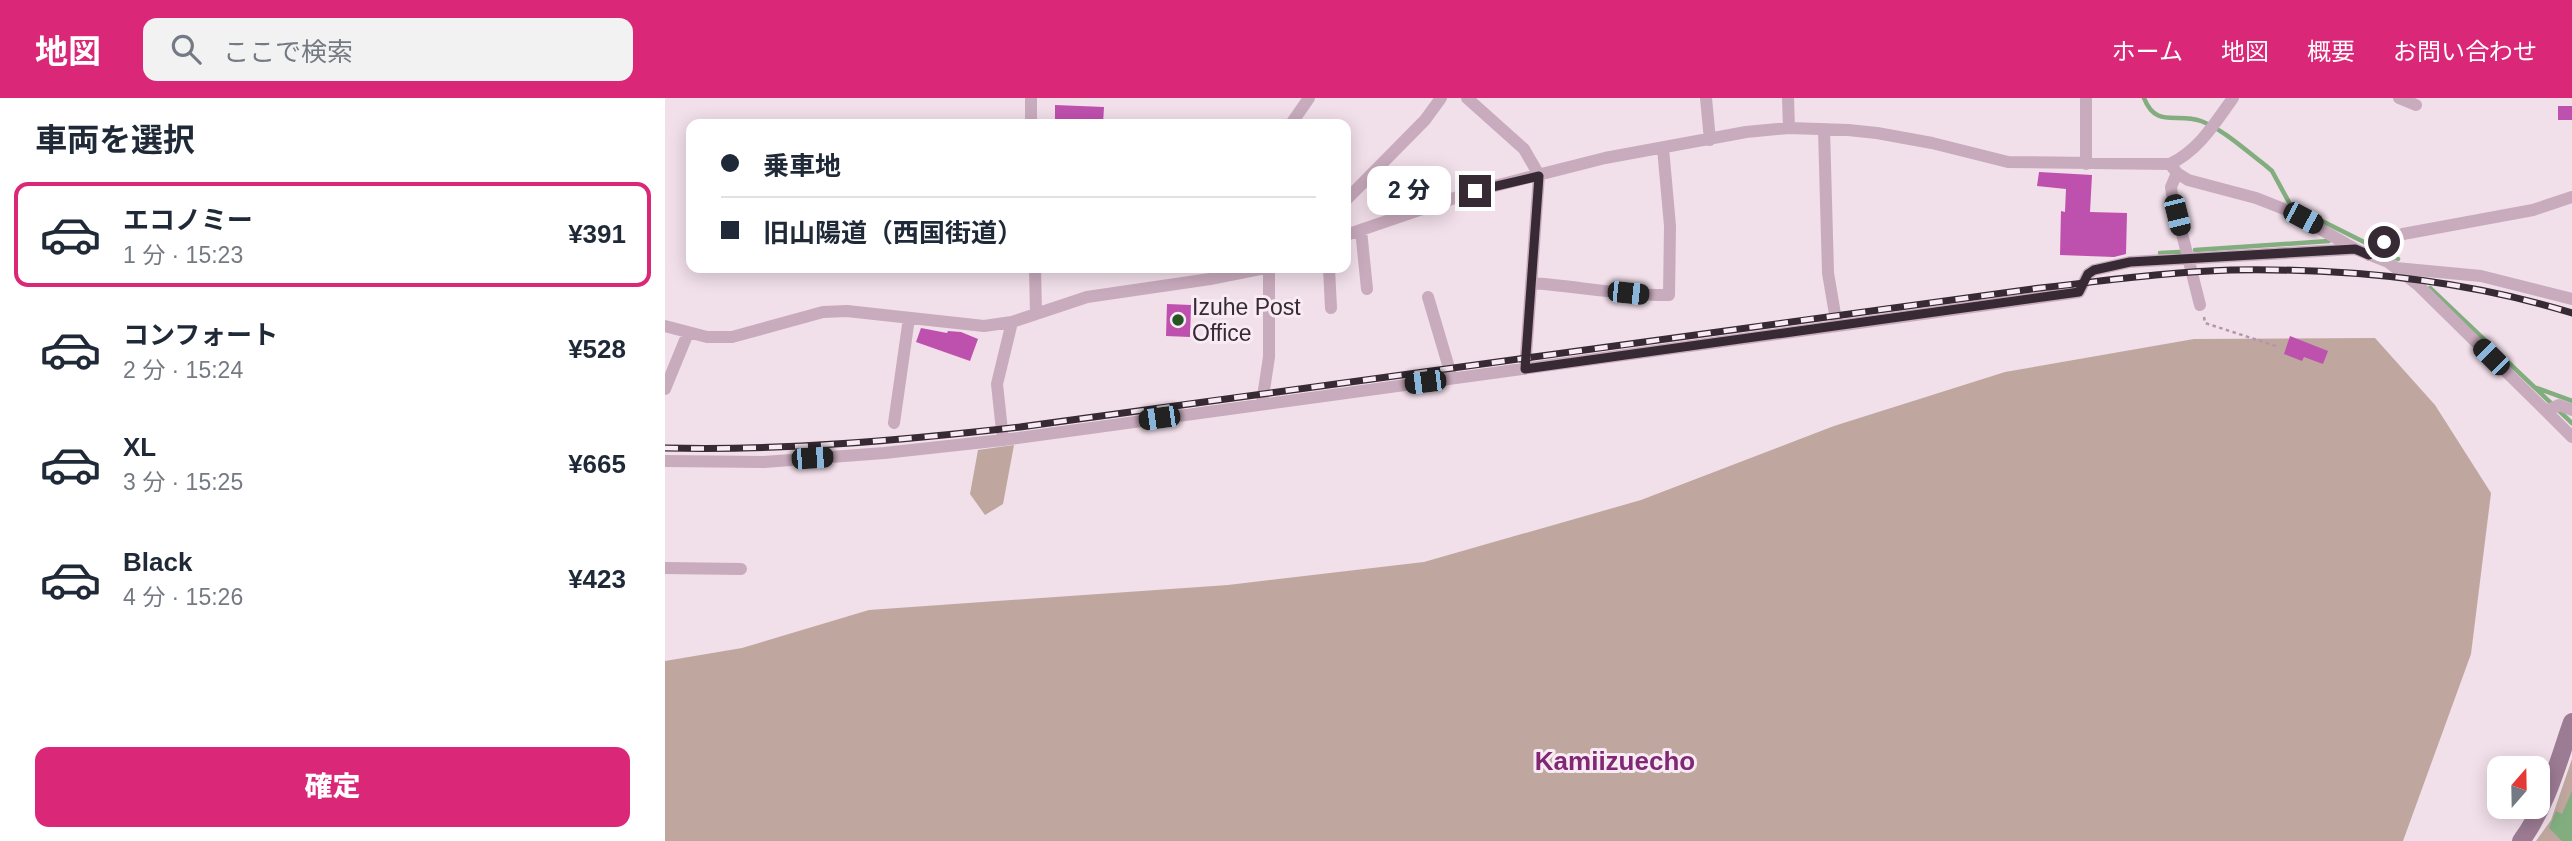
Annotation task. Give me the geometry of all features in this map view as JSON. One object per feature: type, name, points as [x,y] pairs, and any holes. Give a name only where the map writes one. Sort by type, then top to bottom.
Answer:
[{"type":"main road","points":[[2521,841],[2548,792],[2572,722]]},
{"type":"street","points":[[1031,98],[1031,119]]},
{"type":"street","points":[[1295,119],[1310,98]]},
{"type":"street","points":[[1351,195],[1425,120],[1441,98]]},
{"type":"street","points":[[1467,98],[1524,149],[1539,176],[1525,369]]},
{"type":"street","points":[[1706,98],[1710,140]]},
{"type":"street","points":[[1788,98],[1789,128]]},
{"type":"street","points":[[2086,98],[2087,164]]},
{"type":"street","points":[[2200,305],[2172,194],[2173,168],[2196,147],[2233,98]]},
{"type":"street","points":[[2399,98],[2416,105]]},
{"type":"street","points":[[1351,233],[1475,191],[1605,158],[1746,132],[1789,128],[1877,134],[1932,143],[2008,162],[2173,168],[2201,185],[2256,198],[2289,211],[2355,249]]},
{"type":"street","points":[[1824,129],[1828,273],[1837,326]]},
{"type":"street","points":[[1531,283],[1669,295],[1670,226],[1663,148]]},
{"type":"street","points":[[665,461],[764,462],[1003,440],[1837,326],[2079,292],[2088,274],[2101,267],[2188,258],[2374,250],[2403,234],[2532,210],[2572,197]]},
{"type":"street","points":[[1361,230],[1367,289]]},
{"type":"street","points":[[2374,250],[2418,285],[2557,409],[2572,437]]},
{"type":"street","points":[[2396,268],[2481,276],[2572,299]]},
{"type":"street","points":[[1035,273],[1036,313]]},
{"type":"street","points":[[665,326],[707,337],[732,337],[824,312],[847,311],[984,326],[1012,322],[1087,297],[1242,273]]},
{"type":"street","points":[[1262,403],[1269,357],[1267,273]]},
{"type":"street","points":[[1329,273],[1331,308]]},
{"type":"street","points":[[1428,297],[1452,379]]},
{"type":"street","points":[[894,423],[909,318]]},
{"type":"street","points":[[1003,440],[997,384],[1012,322]]},
{"type":"street","points":[[665,388],[688,333]]},
{"type":"street","points":[[665,568],[741,569]]},
{"type":"path","points":[[2209,324],[2279,347]]},
{"type":"shaded area","points":[[2375,338],[2435,405],[2491,493],[2471,654],[2403,841],[665,841],[665,661],[742,648],[869,610],[1228,585],[1424,562],[1641,500],[1834,426],[2005,372],[2194,339]]},
{"type":"shaded area","points":[[1014,445],[1003,504],[985,515],[970,494],[978,450]]},
{"type":"shaded area","points":[[2572,759],[2572,841],[2536,841],[2551,820]]},
{"type":"shaded area","points":[[2572,791],[2572,841],[2562,841],[2549,828],[2556,811],[2562,814]]},
{"type":"building","points":[[1055,105],[1104,107],[1103,119],[1055,119]]},
{"type":"building","points":[[2558,106],[2572,106],[2572,120],[2558,120]]},
{"type":"building","points":[[2039,172],[2092,175],[2090,212],[2127,213],[2126,254],[2114,257],[2060,255],[2061,211],[2065,212],[2066,189],[2037,186]]},
{"type":"building","points":[[1167,304],[1191,305],[1190,337],[1166,336]]},
{"type":"building","points":[[921,328],[947,333],[961,332],[978,339],[970,361],[916,342]]},
{"type":"building","points":[[2290,336],[2328,351],[2323,364],[2304,357],[2302,361],[2284,354]]},
{"type":"waterway","points":[[2144,98],[2149,108],[2161,117],[2201,121],[2234,141],[2272,171],[2291,206]]},
{"type":"waterway","points":[[2302,211],[2398,259]]},
{"type":"waterway","points":[[2195,250],[2329,241]]},
{"type":"waterway","points":[[2160,253],[2180,252]]},
{"type":"waterway","points":[[2430,288],[2572,423]]},
{"type":"waterway","points":[[2537,388],[2572,401]]},
{"type":"railway","points":[[665,448],[843,444],[1020,427],[2040,288],[2183,273],[2274,270],[2403,278],[2488,292],[2572,313]]},
{"type":"place","name":"Izuhe Post Office","points":[[1178,320]]},
{"type":"district","name":"Kamiizuecho","points":[[1615,761]]},
{"type":"route","points":[[1475,191],[1539,176],[1525,369],[2079,292],[2088,274],[2094,270],[2130,262],[2355,249],[2369,255],[2384,242]]}]
